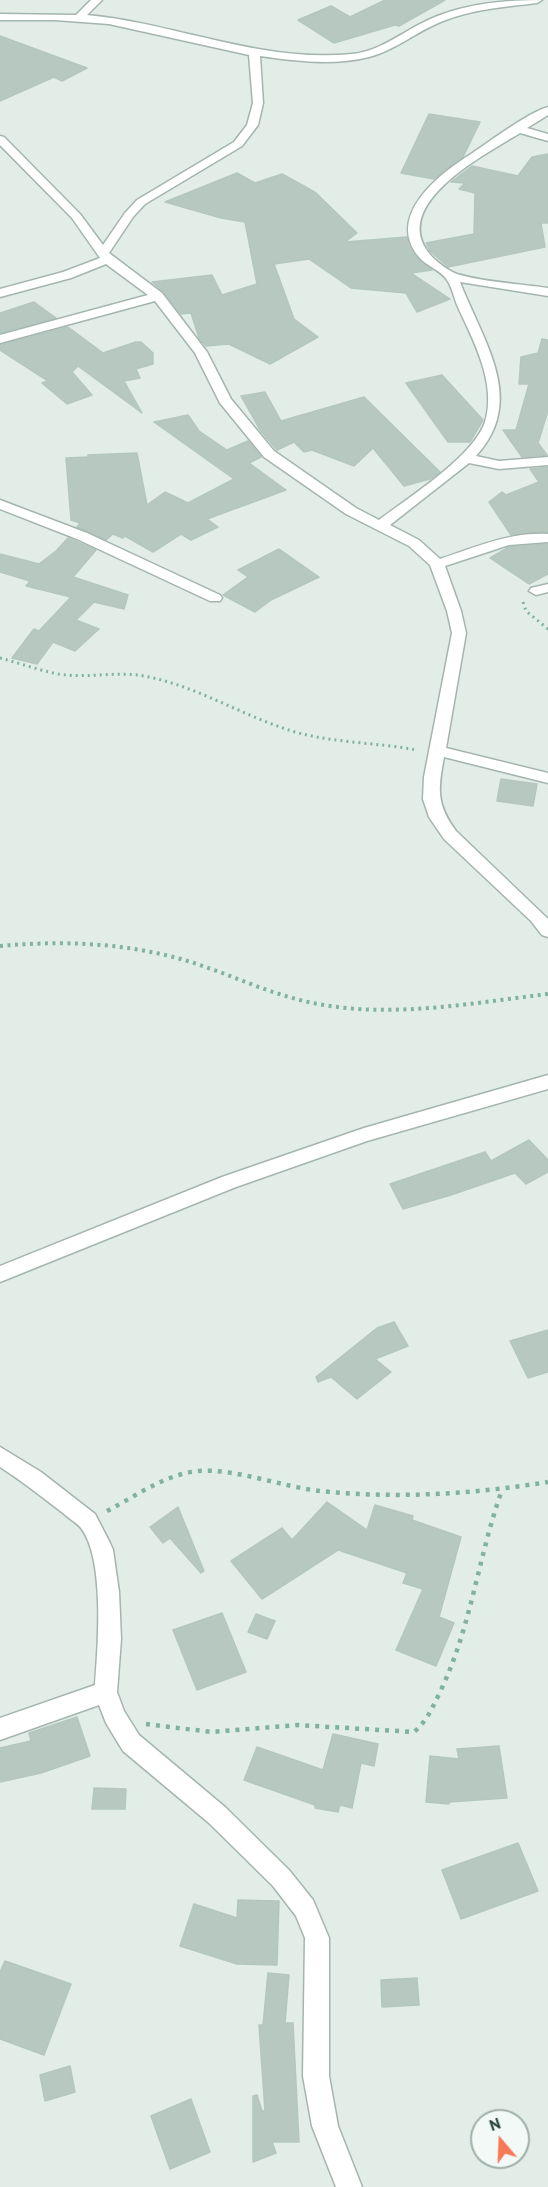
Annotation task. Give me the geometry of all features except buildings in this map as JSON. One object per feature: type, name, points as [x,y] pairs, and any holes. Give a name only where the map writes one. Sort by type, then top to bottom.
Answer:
[{"type":"street","points":[[78,18],[97,0]]},
{"type":"street","points":[[0,17],[78,18],[144,27],[254,52],[351,58],[394,45],[440,18],[478,9],[537,0]]},
{"type":"street","points":[[0,293],[67,274],[106,256],[129,215],[141,202],[238,144],[252,125],[258,103],[254,52]]},
{"type":"street","points":[[379,527],[469,459],[483,442],[493,418],[494,389],[479,342],[452,278],[424,256],[416,243],[414,226],[419,208],[436,185],[548,110]]},
{"type":"street","points":[[519,129],[548,138]]},
{"type":"street","points":[[0,139],[76,216],[106,256],[158,296],[201,352],[225,400],[251,436],[269,454],[351,511],[414,543],[437,564],[454,611],[459,633],[432,777],[431,799],[437,817],[450,835],[537,917],[548,931]]},
{"type":"street","points":[[452,278],[548,292]]},
{"type":"street","points":[[0,339],[158,296]]},
{"type":"street","points":[[469,459],[499,465],[548,461]]},
{"type":"street","points":[[0,504],[32,514],[215,597]]},
{"type":"street","points":[[437,564],[531,537],[548,538]]},
{"type":"street","points":[[438,753],[548,778]]},
{"type":"street","points":[[0,1274],[149,1213],[272,1167],[364,1135],[548,1082]]},
{"type":"street","points":[[0,1456],[33,1478],[88,1521],[102,1550],[108,1592],[110,1639],[106,1692],[114,1716],[131,1743],[217,1815],[281,1878],[305,1908],[317,1938],[316,2076],[325,2126],[349,2187]]},
{"type":"street","points":[[0,1729],[106,1692]]},
{"type":"path","points":[[542,589],[526,596],[522,605],[548,629]]},
{"type":"path","points":[[0,658],[59,674],[147,676],[175,683],[287,730],[329,739],[379,743],[438,753]]},
{"type":"path","points":[[0,946],[94,942],[150,951],[197,964],[268,992],[331,1006],[386,1010],[548,994]]},
{"type":"path","points":[[88,1521],[171,1478],[198,1471],[237,1474],[288,1486],[406,1494],[502,1490],[548,1482]]},
{"type":"path","points":[[114,1716],[166,1728],[211,1732],[297,1725],[414,1732],[426,1722],[453,1664],[469,1616],[487,1535],[502,1490]]}]
